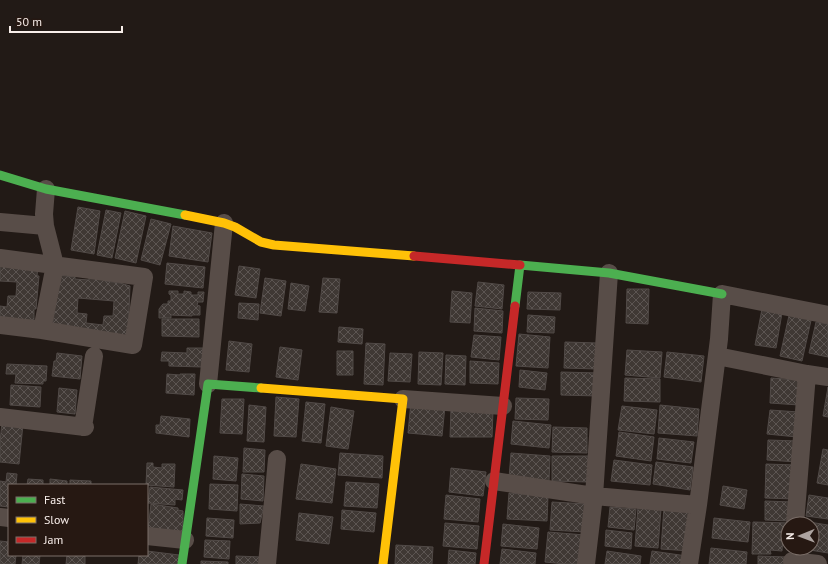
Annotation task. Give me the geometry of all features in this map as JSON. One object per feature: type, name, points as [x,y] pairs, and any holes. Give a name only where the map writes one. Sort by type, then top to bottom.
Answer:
[{"type":"street","points":[[0,175],[46,189],[224,223],[235,227],[261,242],[274,245],[609,273],[828,315]]},
{"type":"street","points":[[42,330],[55,265],[45,226],[44,214],[46,189]]},
{"type":"street","points":[[0,222],[45,226]]},
{"type":"street","points":[[182,564],[184,540],[208,384],[224,223]]},
{"type":"street","points":[[0,258],[144,277],[133,345],[42,330],[0,325]]},
{"type":"street","points":[[484,564],[520,265]]},
{"type":"street","points":[[586,564],[594,496],[609,273]]},
{"type":"street","points":[[689,564],[717,356],[722,294]]},
{"type":"street","points":[[0,417],[84,427],[94,356]]},
{"type":"street","points":[[717,356],[828,377]]},
{"type":"street","points":[[796,516],[807,374]]},
{"type":"street","points":[[208,384],[503,406]]},
{"type":"street","points":[[383,564],[403,399]]},
{"type":"street","points":[[267,564],[277,459]]},
{"type":"street","points":[[494,482],[594,496],[698,505]]},
{"type":"street","points":[[148,536],[184,540]]},
{"type":"street","points":[[792,558],[818,564]]},
{"type":"building","points":[[78,207],[100,211],[94,254],[71,250]]},
{"type":"building","points":[[106,210],[121,213],[112,258],[97,255]]},
{"type":"building","points":[[125,211],[146,216],[136,263],[115,258]]},
{"type":"building","points":[[151,219],[171,224],[160,265],[141,260]]},
{"type":"building","points":[[173,226],[212,233],[208,262],[169,256]]},
{"type":"building","points":[[0,260],[38,265],[37,276],[39,276],[36,309],[34,309],[34,320],[0,319],[0,306],[7,307],[8,296],[16,296],[17,282],[0,281]]},
{"type":"building","points":[[167,263],[205,267],[203,288],[165,284]]},
{"type":"building","points":[[239,266],[260,269],[256,298],[235,295]]},
{"type":"building","points":[[59,275],[75,277],[75,279],[106,279],[105,281],[130,286],[128,336],[52,329]],"holes":[[[78,298],[114,301],[113,316],[104,316],[103,325],[86,323],[87,314],[77,313]]]},
{"type":"building","points":[[265,278],[286,281],[281,316],[260,313]]},
{"type":"building","points":[[323,278],[340,279],[337,313],[319,312]]},
{"type":"building","points":[[478,282],[504,285],[502,309],[475,306]]},
{"type":"building","points":[[291,283],[309,286],[305,311],[288,309]]},
{"type":"building","points":[[627,289],[649,289],[648,324],[626,323]]},
{"type":"building","points":[[169,291],[178,291],[178,294],[184,294],[184,291],[191,292],[191,295],[198,295],[198,292],[204,292],[203,302],[198,302],[197,305],[200,306],[200,315],[171,315],[171,318],[159,318],[159,309],[163,304],[168,304],[168,301],[171,301]]},
{"type":"building","points":[[452,291],[472,293],[470,323],[450,322]]},
{"type":"building","points":[[528,292],[561,293],[560,310],[527,309]]},
{"type":"building","points":[[239,303],[259,304],[258,320],[238,318]]},
{"type":"building","points":[[475,308],[503,311],[502,333],[474,331]]},
{"type":"building","points":[[762,309],[782,313],[776,348],[755,345]]},
{"type":"building","points":[[790,311],[812,316],[802,361],[780,356]]},
{"type":"building","points":[[528,315],[555,317],[554,333],[527,332]]},
{"type":"building","points":[[162,319],[199,319],[199,337],[162,336]]},
{"type":"building","points":[[816,322],[828,324],[828,357],[809,353]]},
{"type":"building","points":[[339,327],[363,329],[362,344],[338,342]]},
{"type":"building","points":[[519,334],[550,337],[548,368],[516,366]]},
{"type":"building","points":[[474,335],[501,337],[499,360],[471,357]]},
{"type":"building","points":[[229,341],[252,344],[249,372],[226,370]]},
{"type":"building","points":[[565,342],[598,343],[597,369],[564,368]]},
{"type":"building","points":[[366,343],[385,344],[383,385],[364,384]]},
{"type":"building","points":[[280,347],[302,350],[298,380],[276,377]]},
{"type":"building","points":[[187,348],[203,348],[202,367],[169,366],[169,361],[161,361],[162,352],[187,353]]},
{"type":"building","points":[[627,350],[662,352],[660,378],[625,375]]},
{"type":"building","points":[[337,351],[353,351],[353,375],[337,375]]},
{"type":"building","points":[[419,352],[443,353],[441,385],[418,384]]},
{"type":"building","points":[[667,352],[704,356],[701,382],[664,377]]},
{"type":"building","points":[[57,353],[82,356],[80,379],[52,376],[54,361],[56,361]]},
{"type":"building","points":[[390,353],[412,354],[410,382],[388,381]]},
{"type":"building","points":[[446,355],[466,356],[465,385],[445,384]]},
{"type":"building","points":[[470,361],[499,363],[498,384],[470,383]]},
{"type":"building","points":[[7,364],[47,366],[46,381],[43,381],[43,384],[15,383],[16,374],[6,374]]},
{"type":"building","points":[[520,370],[547,373],[545,390],[519,387]]},
{"type":"building","points":[[561,372],[599,373],[598,396],[561,395]]},
{"type":"building","points":[[167,374],[195,374],[194,395],[166,393]]},
{"type":"building","points":[[625,378],[660,379],[660,402],[624,401]]},
{"type":"building","points":[[771,378],[800,380],[799,405],[770,403]]},
{"type":"building","points":[[11,385],[41,387],[40,407],[10,405]]},
{"type":"building","points":[[828,387],[828,417],[823,416]]},
{"type":"building","points":[[59,388],[77,390],[75,414],[57,412]]},
{"type":"building","points":[[276,397],[299,399],[296,437],[274,436]]},
{"type":"building","points":[[516,398],[549,399],[548,420],[515,419]]},
{"type":"building","points":[[222,399],[244,399],[242,434],[220,433]]},
{"type":"building","points":[[306,402],[325,404],[321,443],[302,441]]},
{"type":"building","points":[[411,402],[445,406],[442,436],[408,433]]},
{"type":"building","points":[[249,405],[266,407],[264,442],[247,441]]},
{"type":"building","points":[[660,405],[699,409],[697,436],[658,433]]},
{"type":"building","points":[[622,406],[657,410],[654,434],[618,430]]},
{"type":"building","points":[[331,407],[354,411],[348,449],[326,446]]},
{"type":"building","points":[[451,409],[493,410],[492,437],[450,437]]},
{"type":"building","points":[[770,410],[799,412],[797,437],[767,434]]},
{"type":"building","points":[[161,416],[190,419],[189,437],[156,433],[156,425],[160,425]]},
{"type":"building","points":[[513,421],[551,425],[549,448],[511,444]]},
{"type":"building","points":[[2,422],[23,424],[19,464],[0,462]]},
{"type":"building","points":[[553,427],[587,428],[587,453],[552,452]]},
{"type":"building","points":[[619,432],[654,437],[651,461],[616,456]]},
{"type":"building","points":[[659,438],[694,442],[691,463],[657,459]]},
{"type":"building","points":[[768,440],[798,441],[798,462],[767,460]]},
{"type":"building","points":[[244,448],[265,450],[264,472],[243,472]]},
{"type":"building","points":[[823,449],[828,450],[828,485],[817,483]]},
{"type":"building","points":[[340,453],[383,456],[382,478],[338,475]]},
{"type":"building","points":[[511,453],[550,456],[549,481],[509,478]]},
{"type":"building","points":[[214,456],[238,458],[236,481],[213,479]]},
{"type":"building","points":[[552,456],[589,456],[588,482],[552,481]]},
{"type":"building","points":[[614,460],[652,465],[650,485],[611,481]]},
{"type":"building","points":[[656,462],[693,467],[690,490],[653,484]]},
{"type":"building","points":[[147,463],[153,463],[153,467],[162,468],[162,464],[175,464],[174,487],[146,484]]},
{"type":"building","points":[[301,464],[336,469],[332,503],[296,499]]},
{"type":"building","points":[[766,464],[796,465],[795,499],[765,498]]},
{"type":"building","points":[[451,468],[486,472],[483,496],[449,492]]},
{"type":"building","points":[[7,473],[17,474],[16,484],[8,484],[8,507],[0,506],[0,481],[6,482]]},
{"type":"building","points":[[242,474],[264,476],[263,501],[241,499]]},
{"type":"building","points":[[28,479],[43,480],[43,484],[27,484]]},
{"type":"building","points":[[50,479],[67,481],[67,484],[50,484]]},
{"type":"building","points":[[70,480],[91,481],[91,484],[70,484]]},
{"type":"building","points":[[346,482],[379,484],[377,508],[344,506]]},
{"type":"building","points":[[210,484],[238,485],[237,511],[209,509]]},
{"type":"building","points":[[723,486],[747,490],[744,509],[720,505]]},
{"type":"building","points":[[150,487],[183,490],[182,500],[175,499],[175,505],[148,503]]},
{"type":"building","points":[[509,493],[548,496],[547,521],[507,519]]},
{"type":"building","points":[[446,495],[480,499],[478,522],[444,519]]},
{"type":"building","points":[[809,495],[828,498],[828,519],[820,518],[820,516],[806,516]]},
{"type":"building","points":[[765,501],[793,502],[792,516],[780,516],[780,521],[765,520]]},
{"type":"building","points":[[552,502],[587,504],[585,532],[550,530]]},
{"type":"building","points":[[151,504],[178,508],[178,510],[183,511],[183,534],[148,530]]},
{"type":"building","points":[[240,504],[264,506],[260,523],[240,524]]},
{"type":"building","points":[[610,507],[636,509],[634,530],[608,527]]},
{"type":"building","points":[[638,507],[661,509],[658,548],[635,546]]},
{"type":"building","points":[[664,507],[693,509],[690,551],[661,549]]},
{"type":"building","points":[[342,510],[376,513],[374,532],[341,529]]},
{"type":"building","points":[[299,513],[333,517],[329,544],[296,540]]},
{"type":"building","points":[[207,518],[234,520],[233,538],[206,536]]},
{"type":"building","points":[[714,518],[750,522],[748,542],[712,538]]},
{"type":"building","points":[[753,522],[780,523],[780,551],[770,550],[771,554],[752,554]]},
{"type":"building","points":[[445,523],[479,526],[477,549],[443,546]]},
{"type":"building","points":[[503,524],[539,528],[537,549],[501,546]]},
{"type":"building","points":[[820,524],[828,525],[828,553],[820,552]]},
{"type":"building","points":[[606,530],[632,533],[631,549],[605,546]]},
{"type":"building","points":[[548,532],[585,535],[583,564],[545,562]]},
{"type":"building","points":[[205,540],[230,541],[229,559],[204,557]]},
{"type":"building","points":[[0,541],[8,542],[8,556],[16,556],[15,564],[0,564]]},
{"type":"building","points":[[396,545],[433,547],[432,564],[395,564]]},
{"type":"building","points":[[711,548],[747,552],[746,564],[709,564]]},
{"type":"building","points":[[502,549],[536,553],[535,564],[500,564]]},
{"type":"building","points":[[449,550],[476,553],[475,564],[448,564]]},
{"type":"building","points":[[148,551],[179,555],[178,564],[138,564],[139,556],[148,556]]},
{"type":"building","points":[[607,551],[641,556],[640,564],[605,564]]},
{"type":"building","points":[[652,551],[687,556],[686,564],[650,564]]},
{"type":"building","points":[[23,556],[40,556],[39,564],[22,564]]},
{"type":"building","points":[[67,556],[85,556],[85,564],[66,564]]},
{"type":"building","points":[[236,556],[262,557],[261,564],[236,564]]},
{"type":"building","points":[[758,556],[787,557],[786,564],[758,564]]},
{"type":"building","points":[[201,561],[228,562],[228,564],[201,564]]},
{"type":"traffic: fast","points":[[0,175],[46,189],[185,215]]},
{"type":"traffic: fast","points":[[515,306],[520,265],[609,273],[722,294]]},
{"type":"traffic: fast","points":[[182,564],[208,384],[261,388]]},
{"type":"traffic: slow","points":[[185,215],[224,223],[235,227],[261,242],[274,245],[414,256]]},
{"type":"traffic: slow","points":[[261,388],[403,399],[383,564]]},
{"type":"traffic: jam","points":[[414,256],[520,265]]},
{"type":"traffic: jam","points":[[484,564],[515,306]]}]
